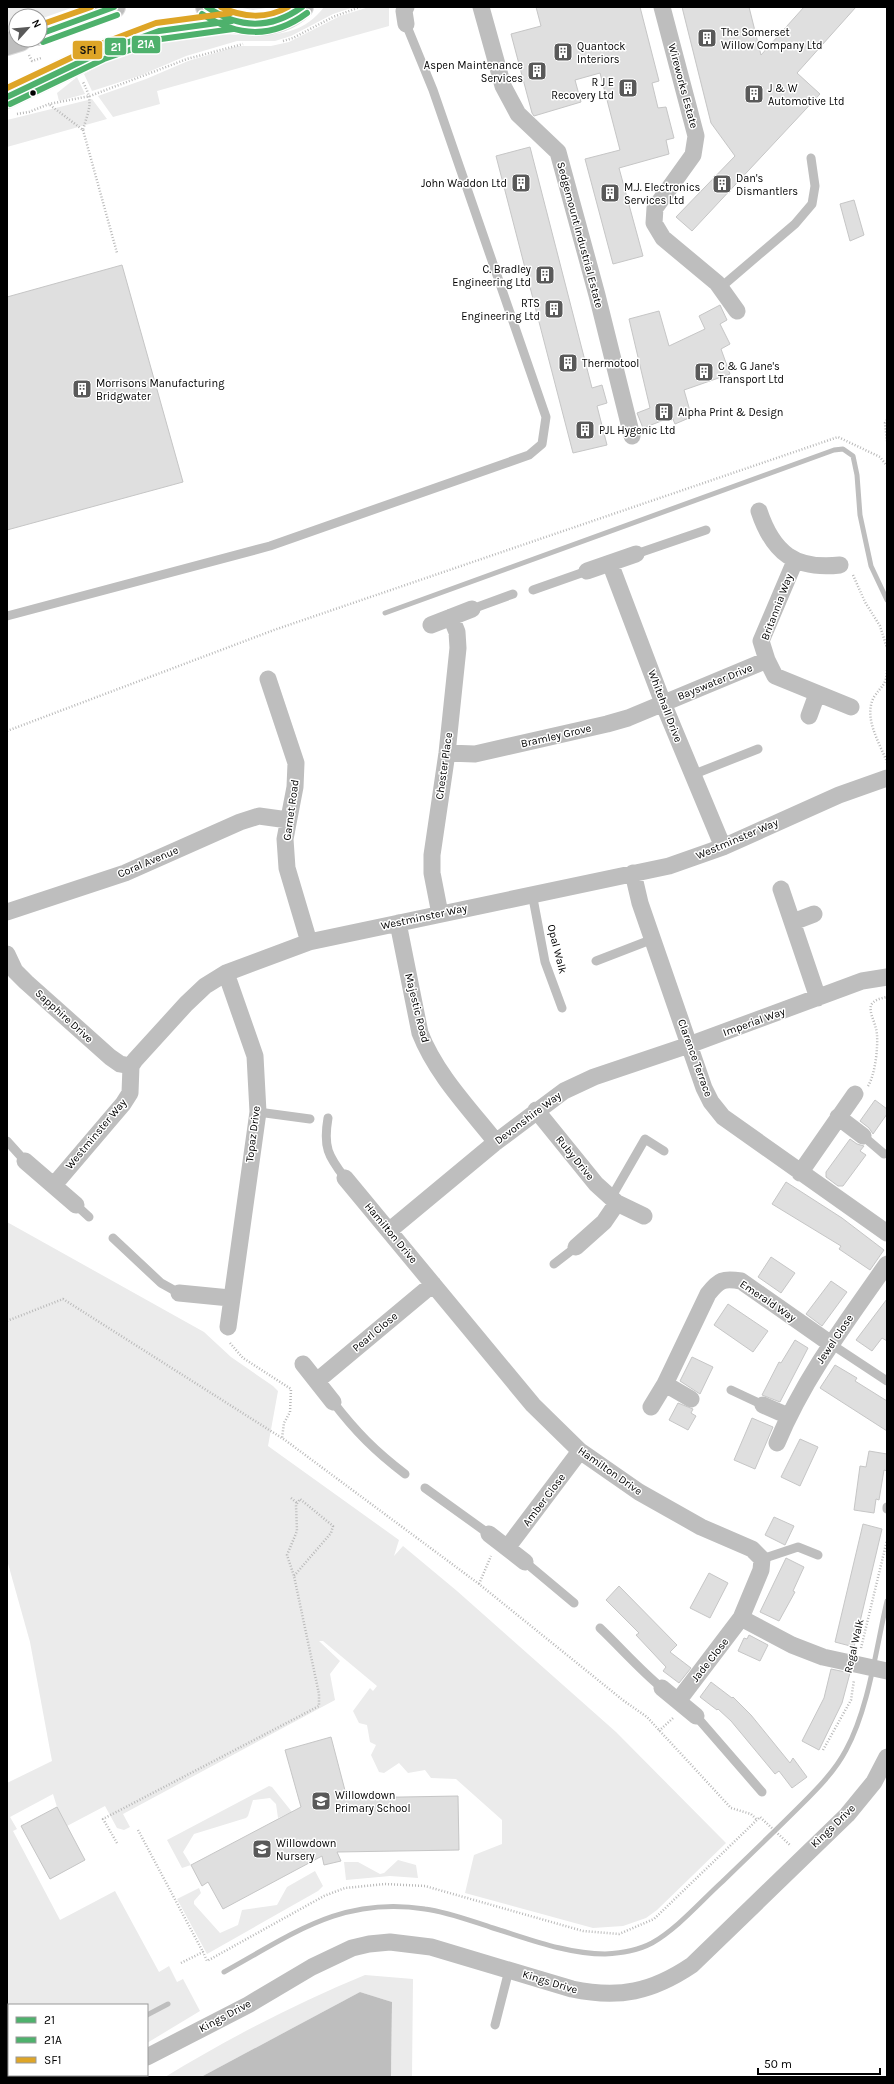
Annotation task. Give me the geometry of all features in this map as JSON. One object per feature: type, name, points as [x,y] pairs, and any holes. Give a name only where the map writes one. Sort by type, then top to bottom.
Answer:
[{"type":"main road","points":[[48,31],[114,7]]},
{"type":"main road","points":[[207,7],[215,14],[232,21],[249,24],[266,24],[282,19],[302,7]]},
{"type":"main road","points":[[11,106],[101,52],[159,31],[232,21]]},
{"type":"street","points":[[406,7],[404,11],[406,24]]},
{"type":"street","name":"Sedgemount Industrial Estate","points":[[481,7],[503,86],[510,100],[518,114],[558,152],[597,295],[632,436]]},
{"type":"street","name":"Wireworks Estate","points":[[662,7],[696,136],[693,155],[655,208],[654,223],[663,238],[717,283],[737,311]]},
{"type":"street","points":[[759,511],[771,539],[782,552],[795,561],[825,567],[840,565]]},
{"type":"street","points":[[587,571],[636,554]]},
{"type":"street","name":"Britannia Way","points":[[795,561],[761,641],[767,660],[774,676],[851,708]]},
{"type":"street","name":"Whitehall Drive","points":[[610,563],[663,703],[723,847]]},
{"type":"street","points":[[431,624],[472,610]]},
{"type":"street","name":"Chester Place","points":[[440,914],[432,873],[432,855],[447,753],[458,648],[457,632],[451,617]]},
{"type":"street","name":"Bayswater Drive","points":[[663,703],[767,660]]},
{"type":"street","name":"Garnet Road","points":[[268,679],[296,763],[295,787],[285,839],[287,868],[309,942]]},
{"type":"street","points":[[809,716],[817,694]]},
{"type":"street","name":"Bramley Grove","points":[[447,753],[475,754],[607,724],[663,703]]},
{"type":"street","name":"Westminster Way","points":[[54,1185],[123,1104],[130,1093],[131,1066],[135,1060],[186,1004],[205,986],[226,973],[309,942],[532,893],[668,866],[723,847],[839,795],[887,778]]},
{"type":"street","name":"Coral Avenue","points":[[7,912],[126,873],[240,822],[259,816],[288,820]]},
{"type":"street","name":"Clarence Terrace","points":[[633,873],[640,903],[704,1088],[711,1102],[723,1118],[887,1233]]},
{"type":"street","points":[[781,890],[818,998]]},
{"type":"street","points":[[793,922],[814,914]]},
{"type":"street","name":"Majestic Road","points":[[398,923],[420,1033],[427,1049],[439,1068],[496,1142]]},
{"type":"street","name":"Sapphire Drive","points":[[7,954],[11,975],[110,1057],[120,1064],[131,1066]]},
{"type":"street","name":"Topaz Drive","points":[[226,973],[255,1056],[258,1112],[230,1298],[228,1327]]},
{"type":"street","name":"Imperial Way","points":[[689,1045],[862,981],[887,977]]},
{"type":"street","name":"Devonshire Way","points":[[390,1230],[536,1110],[564,1091],[594,1077],[689,1045]]},
{"type":"street","points":[[800,1173],[855,1094]]},
{"type":"street","name":"Ruby Drive","points":[[536,1110],[596,1184],[614,1200],[644,1216]]},
{"type":"street","points":[[838,1117],[863,1136]]},
{"type":"street","points":[[25,1161],[76,1205]]},
{"type":"street","name":"Hamilton Drive","points":[[345,1178],[390,1230],[533,1404],[580,1452],[639,1492],[701,1527],[752,1549],[762,1559]]},
{"type":"street","points":[[576,1247],[604,1222],[614,1200]]},
{"type":"street","name":"Jewel Close","points":[[777,1443],[788,1416],[831,1344],[887,1264]]},
{"type":"street","name":"Emerald Way","points":[[650,1407],[665,1384],[708,1294],[717,1283],[728,1278],[741,1281],[831,1344]]},
{"type":"street","name":"Pearl Close","points":[[318,1380],[433,1284]]},
{"type":"street","points":[[179,1293],[230,1298]]},
{"type":"street","points":[[304,1364],[318,1380],[333,1402]]},
{"type":"street","points":[[665,1384],[691,1399]]},
{"type":"street","points":[[763,1405],[788,1416]]},
{"type":"street","name":"Amber Close","points":[[498,1541],[580,1452]]},
{"type":"street","points":[[498,1541],[525,1562]]},
{"type":"street","points":[[762,1559],[761,1570],[741,1618],[792,1645],[823,1657],[872,1668]]},
{"type":"street","name":"Jade Close","points":[[678,1701],[741,1618]]},
{"type":"street","points":[[662,1688],[696,1716]]},
{"type":"street","name":"Kings Drive","points":[[148,2056],[248,2005],[312,1967],[352,1948],[390,1942],[431,1947],[572,1989],[606,1995],[634,1992],[650,1988],[668,1980],[692,1965],[847,1815],[885,1766]]},
{"type":"lane","points":[[7,616],[270,546],[529,455],[542,444],[546,417],[433,90],[406,24]]},
{"type":"lane","points":[[720,288],[795,224],[812,204],[815,186],[811,158]]},
{"type":"lane","points":[[636,554],[706,530]]},
{"type":"lane","points":[[533,590],[587,571]]},
{"type":"lane","points":[[472,610],[513,594]]},
{"type":"lane","points":[[692,775],[758,748]]},
{"type":"lane","name":"Opal Walk","points":[[532,893],[545,962],[562,1008]]},
{"type":"lane","points":[[596,961],[653,939]]},
{"type":"lane","points":[[258,1112],[310,1119]]},
{"type":"lane","points":[[328,1118],[326,1149],[332,1161],[345,1178]]},
{"type":"lane","points":[[863,1136],[884,1154]]},
{"type":"lane","points":[[614,1200],[645,1139],[664,1151]]},
{"type":"lane","points":[[7,1141],[25,1161]]},
{"type":"lane","points":[[76,1205],[89,1217]]},
{"type":"lane","points":[[113,1238],[161,1283],[179,1293]]},
{"type":"lane","points":[[554,1264],[576,1247]]},
{"type":"lane","points":[[831,1344],[887,1381]]},
{"type":"lane","points":[[731,1390],[763,1405]]},
{"type":"lane","points":[[333,1402],[362,1438],[377,1453],[405,1474]]},
{"type":"lane","points":[[426,1488],[498,1541]]},
{"type":"lane","points":[[762,1559],[798,1547],[818,1555]]},
{"type":"lane","points":[[525,1562],[574,1603]]},
{"type":"lane","points":[[600,1628],[621,1647],[645,1674],[662,1688]]},
{"type":"lane","points":[[696,1716],[762,1792]]},
{"type":"lane","points":[[495,2025],[509,1970]]},
{"type":"path","points":[[278,42],[293,38],[333,17],[360,7]]},
{"type":"path","points":[[11,106],[29,112],[49,104],[90,96],[188,59],[237,44],[251,44]]},
{"type":"path","points":[[80,76],[90,96],[90,107],[83,130],[118,253]]},
{"type":"path","points":[[49,104],[83,130]]},
{"type":"path","points":[[887,420],[885,423],[887,441]]},
{"type":"path","points":[[7,731],[274,630],[838,437],[880,457],[887,466]]},
{"type":"path","points":[[840,565],[848,563],[864,602],[880,626],[887,648]]},
{"type":"path","points":[[887,670],[884,687],[875,695],[869,707],[870,718],[887,762]]},
{"type":"path","points":[[855,1094],[863,1093],[873,1078],[877,1034],[869,1011],[872,1003],[878,999],[887,997]]},
{"type":"path","points":[[7,1321],[63,1299],[282,1438],[479,1584],[624,1701],[647,1717],[731,1808],[751,1814],[757,1820]]},
{"type":"path","points":[[228,1327],[229,1341],[243,1358],[291,1390],[290,1412],[284,1423],[282,1438]]},
{"type":"path","points":[[291,1498],[297,1503]]},
{"type":"path","points":[[116,1843],[103,1819],[319,1706],[318,1694],[294,1576],[287,1555],[297,1531],[297,1503],[300,1499],[333,1526],[331,1533],[294,1576]]},
{"type":"path","name":"Regal Walk","points":[[824,1750],[851,1700],[872,1668],[887,1540]]},
{"type":"path","points":[[479,1584],[498,1541]]},
{"type":"path","points":[[138,1830],[207,1961],[324,1896],[345,1888],[385,1884],[425,1886],[583,1930],[619,1934],[654,1920],[760,1817],[789,1844]]},
{"type":"path","points":[[182,1963],[203,1952]]},
{"type":"shaded area","points":[[7,7],[74,7],[48,16],[48,8],[8,8],[7,30]]},
{"type":"shaded area","points":[[237,7],[273,7],[253,10]]},
{"type":"shaded area","points":[[324,7],[354,7],[333,14],[291,36],[275,41],[237,41],[186,56],[139,76],[92,91],[84,74],[126,53],[172,39],[214,34],[263,35],[290,31],[302,26],[314,18]]},
{"type":"shaded area","points":[[369,7],[389,7],[389,26],[157,91],[160,104],[113,117],[98,96],[146,79],[188,61],[238,46],[271,46],[289,42],[340,16]]},
{"type":"shaded area","points":[[77,77],[85,94],[59,101],[57,93]]},
{"type":"shaded area","points":[[92,99],[107,119],[7,147],[7,120]]},
{"type":"shaded area","points":[[7,1222],[204,1332],[231,1357],[273,1386],[278,1391],[268,1446],[399,1540],[394,1556],[403,1546],[457,1591],[616,1732],[726,1843],[657,1910],[646,1918],[623,1926],[593,1928],[465,1893],[474,1855],[502,1844],[502,1820],[456,1779],[431,1778],[425,1770],[408,1773],[399,1763],[384,1773],[379,1772],[371,1755],[376,1745],[370,1742],[367,1725],[359,1723],[353,1711],[370,1688],[373,1691],[377,1686],[323,1641],[319,1641],[340,1661],[330,1674],[335,1700],[123,1814],[130,1827],[124,1830],[117,1828],[105,1806],[67,1826],[57,1807],[53,1794],[10,1817],[17,1829],[13,1831],[60,1920],[115,1891],[159,1972],[169,1966],[177,1982],[183,1979],[200,2011],[148,2042],[148,2004],[8,2004],[8,2076],[94,2076],[7,2077],[7,1783],[52,1761],[30,1642],[7,1560]]},
{"type":"shaded area","points":[[269,1786],[272,1787],[292,1812],[278,1818],[276,1804],[270,1798],[253,1800],[246,1818],[194,1834],[183,1852],[191,1865],[182,1868],[167,1840]]},
{"type":"shaded area","points":[[398,1860],[416,1865],[418,1878],[390,1876],[346,1880],[344,1862],[358,1862],[380,1874],[384,1873]]},
{"type":"shaded area","points":[[315,1871],[323,1886],[318,1891],[207,1954],[177,1899],[199,1888],[201,1893],[194,1901],[194,1904],[220,1933],[238,1925],[242,1910],[277,1905],[287,1887]]},
{"type":"shaded area","points":[[365,1975],[413,1979],[412,2077],[391,2077],[392,2002],[360,1992],[201,2077],[165,2077],[263,2022]]},
{"type":"shaded area","points":[[360,1992],[392,2002],[391,2077],[201,2077]]},
{"type":"building","points":[[536,7],[640,7],[659,81],[652,83],[658,108],[666,107],[674,138],[666,140],[669,154],[619,168],[643,256],[613,264],[585,159],[620,150],[600,73],[575,80],[581,102],[534,116],[532,113],[511,34],[541,26]]},
{"type":"building","points":[[682,7],[749,7],[761,55],[804,7],[856,7],[797,73],[820,94],[692,231],[676,217],[735,156],[711,123]]},
{"type":"building","points":[[530,147],[592,388],[602,385],[607,403],[597,406],[607,445],[573,453],[496,156]]},
{"type":"building","points":[[854,200],[864,235],[850,241],[840,204]]},
{"type":"building","name":"Morrisons Manufacturing Bridgwater","points":[[122,265],[183,482],[7,530],[7,297]]},
{"type":"building","points":[[720,305],[727,320],[720,324],[730,344],[721,349],[730,374],[684,390],[690,411],[687,412],[689,418],[675,424],[672,417],[643,428],[637,413],[650,408],[629,319],[659,311],[669,346],[705,329],[699,316]]},
{"type":"building","points":[[875,1100],[887,1109],[887,1114],[873,1134],[869,1128],[860,1121]]},
{"type":"building","points":[[850,1139],[857,1144],[864,1146],[860,1151],[866,1155],[843,1186],[838,1186],[826,1177],[826,1172]]},
{"type":"building","points":[[786,1182],[842,1218],[884,1250],[870,1270],[839,1249],[841,1246],[772,1204]]},
{"type":"building","points":[[771,1257],[795,1273],[781,1293],[758,1277]]},
{"type":"building","points":[[831,1281],[847,1292],[822,1326],[806,1314]]},
{"type":"building","points":[[887,1299],[887,1341],[882,1338],[872,1351],[856,1340]]},
{"type":"building","points":[[728,1304],[768,1331],[753,1352],[714,1325]]},
{"type":"building","points":[[795,1340],[808,1348],[780,1402],[762,1395],[779,1362],[781,1363]]},
{"type":"building","points":[[692,1357],[713,1367],[700,1394],[680,1381]]},
{"type":"building","points":[[835,1365],[857,1378],[855,1381],[887,1401],[887,1431],[820,1388]]},
{"type":"building","points":[[678,1403],[693,1409],[691,1413],[696,1416],[688,1430],[669,1420]]},
{"type":"building","points":[[752,1418],[773,1427],[755,1469],[734,1460]]},
{"type":"building","points":[[800,1439],[818,1447],[800,1486],[781,1477]]},
{"type":"building","points":[[869,1451],[887,1454],[887,1471],[884,1470],[879,1500],[876,1499],[874,1513],[854,1510],[860,1466],[866,1467]]},
{"type":"building","points":[[774,1517],[794,1526],[785,1545],[765,1535]]},
{"type":"building","points":[[863,1524],[882,1529],[854,1647],[835,1642]]},
{"type":"building","points":[[786,1558],[804,1567],[793,1591],[795,1592],[779,1621],[760,1612]]},
{"type":"building","points":[[709,1573],[728,1583],[710,1618],[690,1608]]},
{"type":"building","points":[[619,1586],[677,1645],[670,1652],[691,1668],[679,1683],[663,1671],[666,1667],[636,1635],[639,1633],[606,1600]]},
{"type":"building","points":[[749,1635],[768,1645],[760,1661],[738,1651],[744,1638],[747,1639]]},
{"type":"building","points":[[831,1669],[850,1673],[842,1703],[819,1750],[802,1741],[824,1698]]},
{"type":"building","points":[[711,1682],[732,1698],[733,1697],[751,1715],[790,1763],[793,1758],[807,1777],[792,1788],[779,1771],[775,1774],[731,1721],[718,1709],[717,1710],[700,1697]]},
{"type":"building","points":[[331,1737],[347,1798],[458,1796],[459,1850],[337,1852],[341,1861],[324,1865],[322,1856],[223,1909],[208,1882],[202,1886],[191,1865],[301,1807],[285,1750]]},
{"type":"building","points":[[57,1807],[85,1860],[50,1879],[21,1826]]},
{"type":"waterway","points":[[385,613],[834,450],[843,449],[853,456],[857,475],[860,515],[871,566],[887,600]]},
{"type":"waterway","points":[[224,1972],[273,1944],[319,1921],[343,1913],[368,1908],[395,1906],[442,1912],[562,1949],[605,1954],[635,1950],[652,1943],[671,1930],[762,1844],[826,1779],[837,1765],[846,1750],[861,1716],[887,1601]]},
{"type":"waterway","points":[[148,2014],[168,2004]]},
{"type":"transit line","name":"SF1","points":[[48,22],[91,7]]},
{"type":"transit line","name":"21","points":[[48,31],[114,7]]},
{"type":"transit line","name":"21","points":[[207,7],[231,20],[254,24],[278,20],[290,15],[302,7]]},
{"type":"transit line","name":"SF1","points":[[221,7],[229,11],[255,16],[272,14],[288,7]]},
{"type":"transit line","name":"SF1","points":[[7,88],[98,45],[156,23],[231,13]]},
{"type":"transit line","name":"21A","points":[[202,14],[215,22],[229,27],[242,31],[255,32],[268,31],[281,27],[307,13]]},
{"type":"transit line","name":"21A","points":[[48,40],[117,15]]},
{"type":"transit line","name":"21","points":[[7,97],[101,52],[159,31],[232,21]]},
{"type":"transit line","name":"21A","points":[[10,104],[104,59],[161,39],[233,29]]},
{"type":"place","name":"The Somerset Willow Company Ltd","points":[[707,38]]},
{"type":"place","name":"Quantock Interiors","points":[[563,52]]},
{"type":"place","name":"Aspen Maintenance Services","points":[[537,71]]},
{"type":"place","name":"R J E Recovery Ltd","points":[[628,88]]},
{"type":"place","name":"J & W Automotive Ltd","points":[[754,94]]},
{"type":"place","name":"John Waddon Ltd","points":[[521,183]]},
{"type":"place","name":"Dan's Dismantlers","points":[[722,184]]},
{"type":"place","name":"M.J. Electronics Services Ltd","points":[[610,193]]},
{"type":"place","name":"C. Bradley Engineering Ltd","points":[[545,275]]},
{"type":"place","name":"RTS Engineering Ltd","points":[[554,309]]},
{"type":"place","name":"Thermotool","points":[[568,363]]},
{"type":"place","name":"C & G Jane's Transport Ltd","points":[[704,372]]},
{"type":"place","name":"Morrisons Manufacturing Bridgwater","points":[[82,389]]},
{"type":"place","name":"Alpha Print & Design","points":[[664,412]]},
{"type":"place","name":"PJL Hygenic Ltd","points":[[585,430]]},
{"type":"place","name":"Willowdown Primary School","points":[[321,1801]]},
{"type":"place","name":"Willowdown Nursery","points":[[262,1849]]}]
